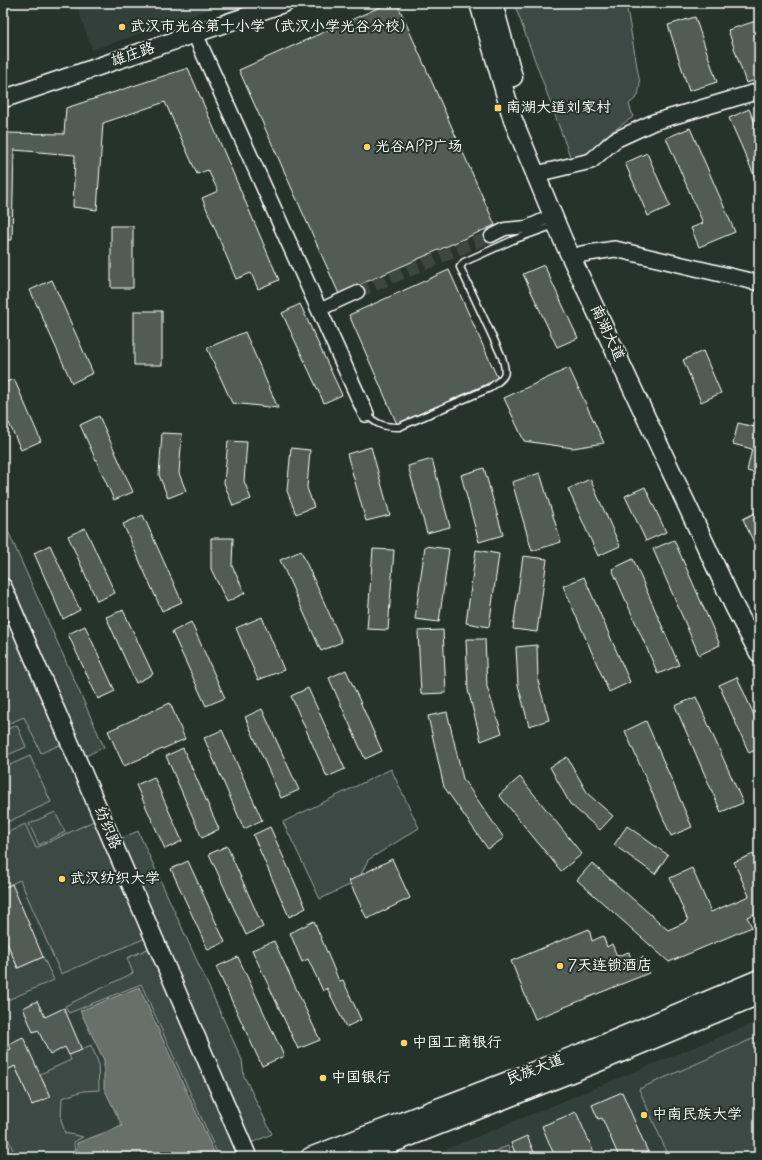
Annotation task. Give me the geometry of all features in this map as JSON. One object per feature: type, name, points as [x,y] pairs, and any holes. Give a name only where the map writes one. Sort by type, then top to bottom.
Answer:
[{"type":"main road","name":"雄庄路","points":[[3,100],[195,34],[268,6],[285,3]]},
{"type":"main road","name":"南湖大道","points":[[479,3],[514,120],[541,172],[577,256],[735,608],[759,653]]},
{"type":"main road","name":"南湖大道","points":[[493,3],[554,219],[577,256],[745,603],[759,627]]},
{"type":"main road","name":"纺织路","points":[[3,587],[248,1157]]},
{"type":"main road","name":"民族大道","points":[[310,1157],[594,1048],[759,979]]},
{"type":"main road","name":"民族大道","points":[[358,1157],[599,1062],[759,995]]},
{"type":"street","points":[[195,34],[366,414]]},
{"type":"street","points":[[541,172],[591,160],[615,140],[654,122],[759,91]]},
{"type":"street","points":[[491,236],[505,229],[527,227],[554,219]]},
{"type":"street","points":[[577,256],[615,250],[759,283]]},
{"type":"street","points":[[319,310],[358,292]]},
{"type":"lane","points":[[366,414],[373,422],[385,427],[399,427],[490,388],[503,378],[506,370],[502,357],[460,267],[464,262],[513,240],[554,219]]},
{"type":"shaded area","name":"武汉市光谷第十小学（武汉小学光谷分校）","points":[[76,3],[228,3],[92,50]]},
{"type":"shaded area","points":[[514,3],[626,3],[640,84],[638,96],[629,104],[633,117],[603,138],[595,148],[585,154],[571,159]]},
{"type":"shaded area","points":[[3,520],[104,747],[78,760],[3,587]]},
{"type":"shaded area","name":"武汉纺织大学","points":[[3,611],[152,947],[245,1157],[3,1157]]},
{"type":"shaded area","points":[[3,611],[62,744],[41,753],[24,717],[3,726]]},
{"type":"shaded area","points":[[17,725],[26,747],[3,757],[3,731]]},
{"type":"shaded area","points":[[30,756],[51,802],[3,824],[3,768]]},
{"type":"shaded area","points":[[391,769],[419,828],[368,860],[358,881],[320,899],[283,822]]},
{"type":"shaded area","points":[[55,812],[65,832],[39,845],[29,824]]},
{"type":"shaded area","points":[[96,820],[148,937],[61,974],[20,880],[3,888],[3,835],[25,824],[36,848]]},
{"type":"shaded area","points":[[138,831],[242,1060],[244,1076],[272,1134],[244,1146],[113,842]]},
{"type":"shaded area","points":[[3,934],[18,968],[43,957],[54,980],[3,1002]]},
{"type":"shaded area","points":[[152,947],[245,1157],[213,1157],[218,1155],[141,984],[69,1013],[65,1006],[133,973],[127,958]]},
{"type":"shaded area","points":[[139,987],[215,1154],[209,1157],[77,1157],[77,1143],[122,1126],[104,1088],[104,1060],[80,1011]]},
{"type":"shaded area","name":"中南民族大学","points":[[759,1021],[759,1157],[428,1157],[631,1073]]},
{"type":"shaded area","points":[[759,1036],[759,1157],[669,1157],[639,1089]]},
{"type":"shaded area","points":[[91,1045],[98,1062],[99,1090],[83,1091],[62,1098],[61,1120],[65,1133],[83,1137],[74,1142],[75,1157],[16,1157],[3,1127],[3,1072],[15,1066],[32,1105],[50,1097],[40,1074],[71,1060],[69,1055]]},
{"type":"shaded area","points":[[508,1146],[512,1157],[479,1157]]},
{"type":"building","name":"光谷APP广场","points":[[389,3],[397,3],[495,225],[339,294],[239,70]]},
{"type":"building","points":[[695,17],[717,82],[689,91],[668,25]]},
{"type":"building","points":[[759,20],[759,79],[746,83],[728,30]]},
{"type":"building","points":[[188,68],[279,280],[258,289],[251,273],[236,279],[202,198],[218,191],[208,170],[197,174],[165,102],[103,123],[97,210],[73,207],[75,155],[14,150],[12,240],[3,240],[3,133],[64,134],[66,108]]},
{"type":"building","points":[[749,109],[759,132],[759,181],[757,182],[729,118]]},
{"type":"building","points":[[690,128],[735,232],[699,247],[691,228],[703,223],[666,138]]},
{"type":"building","points":[[647,153],[670,206],[648,216],[625,163]]},
{"type":"building","points":[[111,226],[133,226],[133,288],[111,288]]},
{"type":"building","points":[[544,265],[578,338],[557,347],[523,274]]},
{"type":"building","points":[[449,270],[498,379],[397,424],[349,315]]},
{"type":"building","points":[[52,280],[93,373],[72,383],[30,290]]},
{"type":"building","points":[[300,304],[342,395],[324,403],[282,313]]},
{"type":"building","points":[[134,311],[162,311],[162,365],[134,365]]},
{"type":"building","points":[[245,332],[278,408],[232,403],[207,348]]},
{"type":"building","points":[[703,351],[721,393],[701,402],[683,360]]},
{"type":"building","points":[[569,368],[604,443],[573,448],[524,441],[504,398]]},
{"type":"building","points":[[14,379],[41,441],[21,450],[9,423],[3,426],[3,383]]},
{"type":"building","points":[[99,416],[133,492],[114,500],[80,425]]},
{"type":"building","points":[[738,423],[759,428],[759,474],[747,471],[752,449],[733,444]]},
{"type":"building","points":[[162,433],[182,434],[179,473],[186,491],[168,498],[159,475]]},
{"type":"building","points":[[228,441],[247,442],[244,481],[251,499],[233,506],[224,483]]},
{"type":"building","points":[[371,447],[390,515],[366,521],[347,454]]},
{"type":"building","points":[[291,448],[310,450],[307,488],[314,507],[296,514],[287,491]]},
{"type":"building","points":[[432,459],[450,527],[427,533],[408,466]]},
{"type":"building","points":[[484,468],[503,535],[479,542],[461,475]]},
{"type":"building","points":[[540,473],[561,542],[532,551],[512,482]]},
{"type":"building","points":[[590,479],[620,546],[598,556],[568,489]]},
{"type":"building","points":[[645,487],[666,532],[646,541],[625,496]]},
{"type":"building","points":[[759,511],[759,554],[743,519]]},
{"type":"building","points":[[143,515],[182,602],[162,611],[123,524]]},
{"type":"building","points":[[85,528],[115,593],[97,601],[68,536]]},
{"type":"building","points":[[211,538],[233,538],[232,566],[245,593],[227,602],[211,569]]},
{"type":"building","points":[[674,540],[720,645],[699,655],[653,549]]},
{"type":"building","points":[[50,545],[80,610],[63,619],[34,553]]},
{"type":"building","points":[[425,546],[449,549],[439,622],[415,619]]},
{"type":"building","points":[[373,549],[394,550],[388,630],[367,629]]},
{"type":"building","points":[[476,550],[499,554],[489,627],[466,623]]},
{"type":"building","points":[[301,551],[342,642],[321,651],[280,560]]},
{"type":"building","points":[[523,556],[547,559],[537,632],[513,629]]},
{"type":"building","points":[[633,559],[679,665],[658,674],[612,569]]},
{"type":"building","points":[[584,577],[630,682],[609,692],[563,586]]},
{"type":"building","points":[[123,610],[153,674],[136,683],[106,617]]},
{"type":"building","points":[[262,617],[284,670],[258,680],[236,628]]},
{"type":"building","points":[[191,622],[225,698],[206,706],[172,632]]},
{"type":"building","points":[[85,626],[115,691],[98,699],[68,634]]},
{"type":"building","points":[[443,630],[446,693],[421,694],[418,631]]},
{"type":"building","points":[[466,639],[485,639],[487,687],[502,733],[481,741],[468,690]]},
{"type":"building","points":[[537,645],[538,681],[549,720],[529,726],[518,685],[516,647]]},
{"type":"building","points":[[346,670],[382,751],[365,759],[329,678]]},
{"type":"building","points":[[737,677],[759,726],[759,748],[749,753],[719,685]]},
{"type":"building","points":[[308,688],[345,769],[327,777],[291,696]]},
{"type":"building","points":[[696,697],[743,803],[721,812],[675,706]]},
{"type":"building","points":[[170,703],[185,739],[124,766],[108,731]]},
{"type":"building","points":[[262,709],[299,790],[281,798],[245,717]]},
{"type":"building","points":[[447,712],[463,779],[504,838],[488,849],[444,787],[428,716]]},
{"type":"building","points":[[646,721],[692,827],[671,836],[625,731]]},
{"type":"building","points":[[222,730],[262,820],[244,829],[204,738]]},
{"type":"building","points":[[183,748],[219,829],[202,838],[166,756]]},
{"type":"building","points":[[567,757],[588,794],[613,816],[600,830],[570,804],[550,767]]},
{"type":"building","points":[[154,777],[182,841],[165,849],[136,785]]},
{"type":"building","points":[[520,777],[582,854],[561,871],[499,795]]},
{"type":"building","points":[[627,826],[668,855],[655,874],[614,845]]},
{"type":"building","points":[[270,827],[306,908],[289,917],[253,835]]},
{"type":"building","points":[[227,846],[263,927],[246,935],[209,854]]},
{"type":"building","points":[[756,853],[759,862],[759,912],[747,917],[752,927],[669,962],[577,880],[592,863],[668,930],[688,921],[670,878],[692,868],[711,912],[749,896],[734,862]]},
{"type":"building","points":[[392,859],[410,898],[367,919],[349,881]]},
{"type":"building","points":[[188,861],[225,942],[208,950],[171,869]]},
{"type":"building","points":[[12,884],[43,957],[18,968],[3,934],[3,888]]},
{"type":"building","points":[[314,921],[339,981],[343,980],[361,1020],[346,1027],[327,988],[323,991],[308,959],[302,962],[290,933]]},
{"type":"building","points":[[589,929],[592,941],[603,936],[607,947],[612,944],[617,956],[629,952],[632,963],[643,957],[649,973],[535,1019],[511,961]]},
{"type":"building","points":[[274,941],[320,1040],[298,1049],[252,950]]},
{"type":"building","points":[[238,957],[284,1056],[262,1066],[216,967]]},
{"type":"building","points":[[37,1001],[45,1017],[64,1008],[82,1050],[69,1055],[65,1047],[50,1055],[38,1030],[33,1032],[23,1008]]},
{"type":"building","points":[[23,1037],[50,1097],[32,1105],[15,1066],[3,1072],[3,1053],[11,1049],[9,1044]]},
{"type":"building","points":[[622,1092],[650,1157],[619,1157],[602,1118],[598,1119],[592,1105]]},
{"type":"building","points":[[576,1112],[596,1157],[555,1157],[542,1126]]},
{"type":"building","points":[[527,1136],[536,1157],[517,1157],[511,1143]]},
{"type":"tunnel","points":[[358,292],[491,236]]},
{"type":"place","name":"武汉市光谷第十小学（武汉小学光谷分校）","points":[[122,27]]},
{"type":"place","name":"南湖大道刘家村","points":[[498,108]]},
{"type":"place","name":"光谷APP广场","points":[[367,147]]},
{"type":"place","name":"武汉纺织大学","points":[[62,879]]},
{"type":"place","name":"7天连锁酒店","points":[[560,966]]},
{"type":"place","name":"中国工商银行","points":[[404,1043]]},
{"type":"place","name":"中国银行","points":[[323,1078]]},
{"type":"place","name":"中南民族大学","points":[[644,1115]]}]
